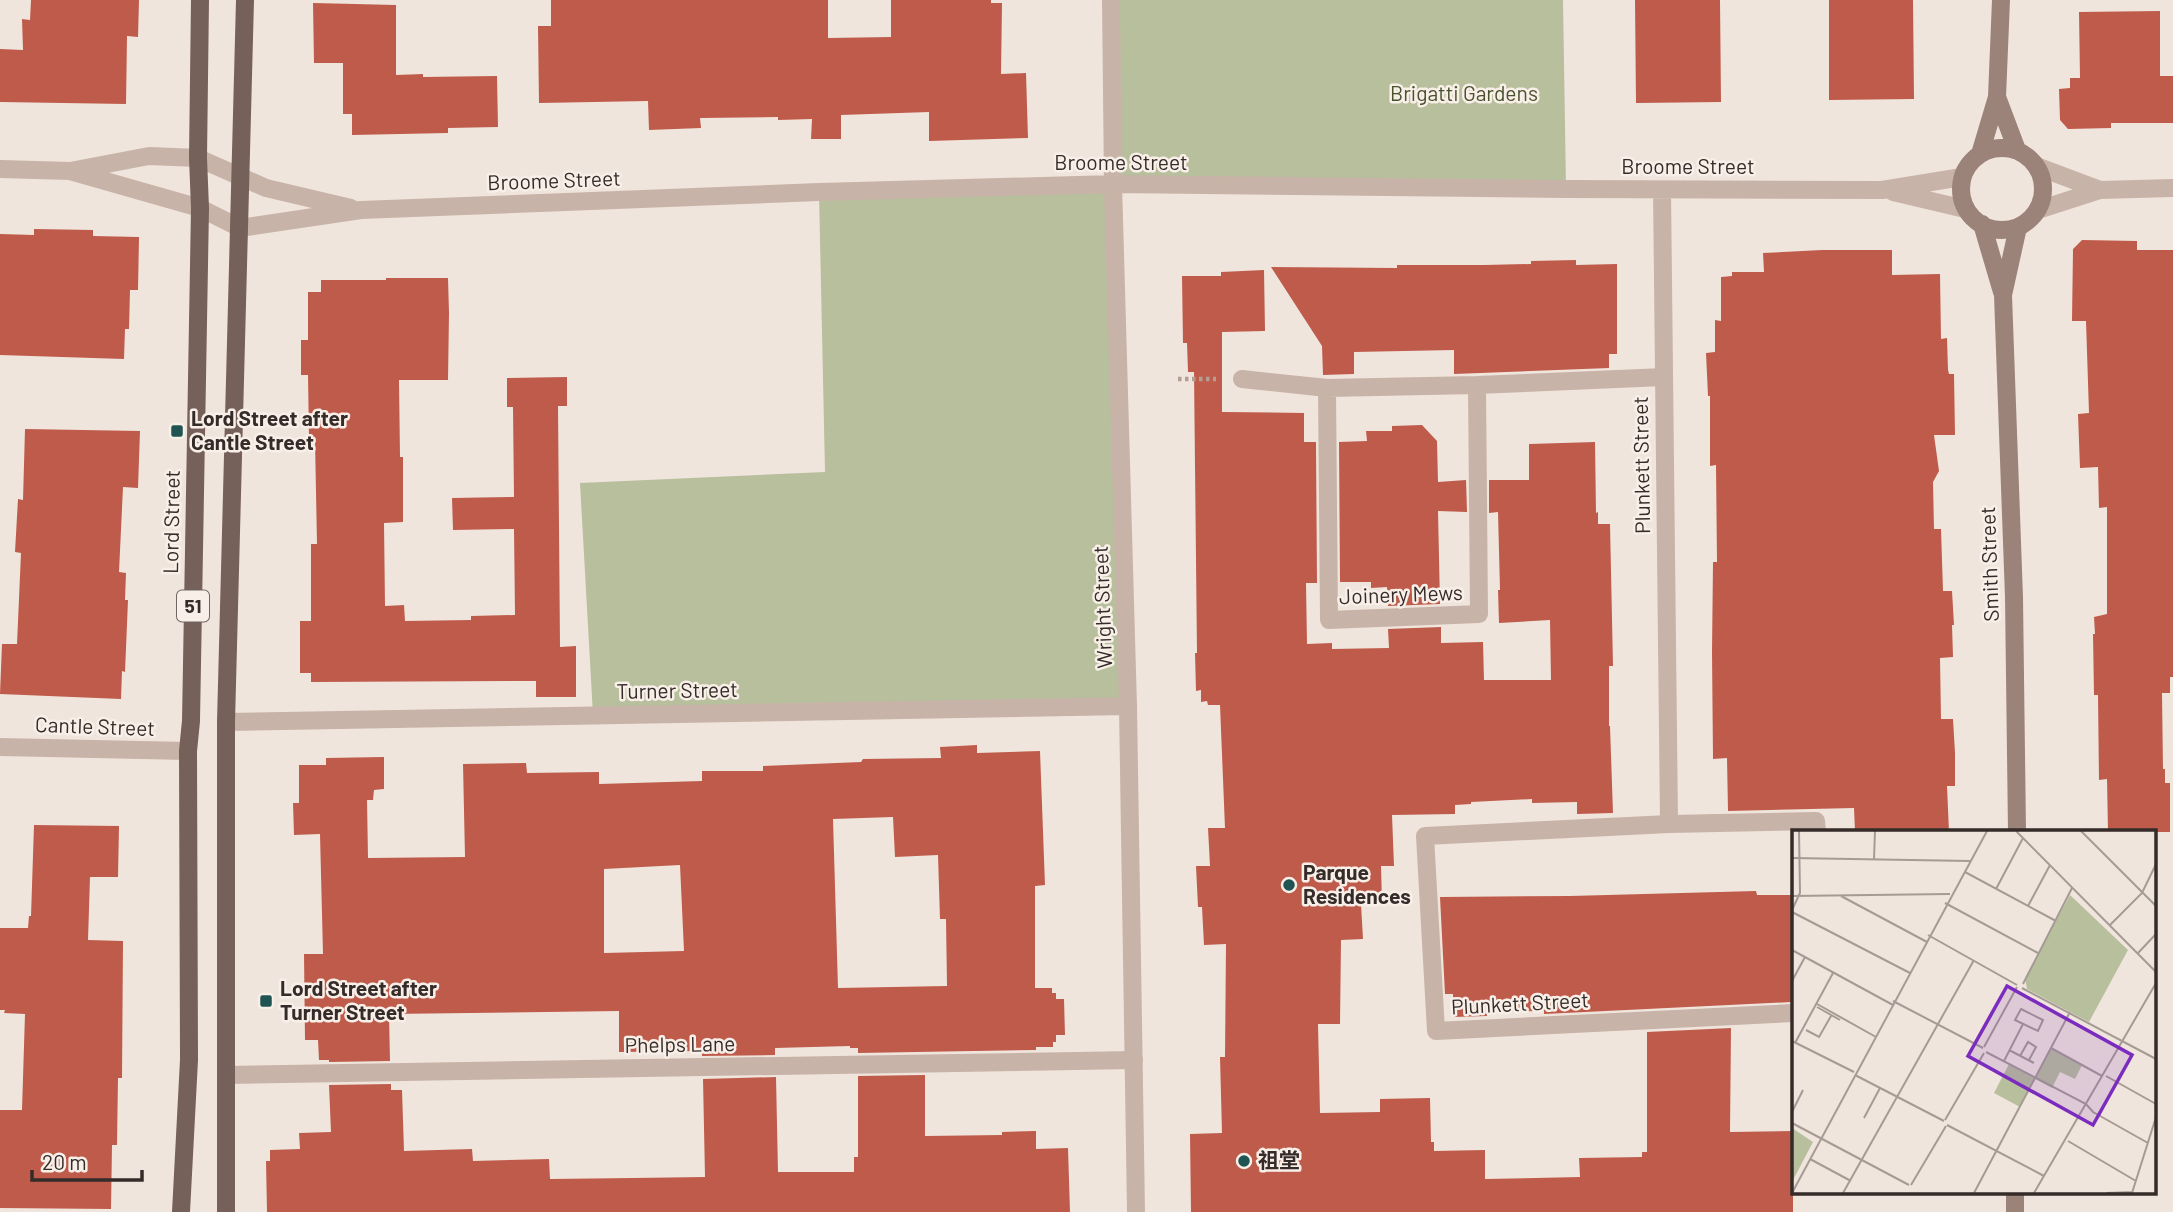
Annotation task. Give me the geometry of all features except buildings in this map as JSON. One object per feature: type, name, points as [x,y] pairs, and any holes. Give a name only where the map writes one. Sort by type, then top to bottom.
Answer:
[{"type":"main road","name":"Lord Street","points":[[181,1212],[189,1060],[188,751],[191,721],[200,208],[200,0]]},
{"type":"main road","name":"51","points":[[226,1212],[226,722],[246,0]]},
{"type":"street","name":"Wright Street","points":[[1111,0],[1113,184],[1129,706],[1136,1212]]},
{"type":"street","points":[[1980,154],[1997,97],[2001,0]]},
{"type":"street","points":[[1997,97],[2017,150]]},
{"type":"street","points":[[1993,149],[2017,150],[2029,157],[2042,178],[2043,196],[2031,219],[2018,227],[1992,229],[1975,220],[1965,209],[1961,191],[1962,177],[1969,163],[1980,154],[1993,149]]},
{"type":"street","points":[[0,169],[70,171],[149,156],[198,158]]},
{"type":"street","name":"Broome Street","points":[[198,158],[266,188],[361,210]]},
{"type":"street","points":[[2036,166],[2101,190]]},
{"type":"street","points":[[70,171],[200,208],[240,228]]},
{"type":"street","name":"Broome Street","points":[[240,228],[361,210],[832,192],[1113,184],[1882,190],[1962,177]]},
{"type":"street","points":[[2038,210],[2101,190],[2173,188]]},
{"type":"street","name":"Plunkett Street","points":[[1662,190],[1669,824]]},
{"type":"street","name":"Broome Street","points":[[1882,190],[1965,209]]},
{"type":"street","name":"Smith Street","points":[[1982,224],[2003,295],[2014,597],[2017,830]]},
{"type":"street","name":"Smith Street","points":[[2003,295],[2018,227]]},
{"type":"street","points":[[1242,379],[1327,388],[1664,377]]},
{"type":"street","name":"Joinery Mews","points":[[1327,388],[1329,620],[1479,614],[1477,385]]},
{"type":"street","name":"Turner Street","points":[[226,722],[1129,706]]},
{"type":"street","name":"Cantle Street","points":[[0,747],[188,751]]},
{"type":"street","name":"Plunkett Street","points":[[1792,1013],[1436,1031],[1425,836],[1669,824],[1816,821],[1817,830]]},
{"type":"street","name":"Phelps Lane","points":[[226,1075],[1134,1060]]},
{"type":"street","points":[[2015,1194],[2015,1212]]},
{"type":"path","points":[[1178,379],[1242,379]]},
{"type":"green space","name":"Brigatti Gardens","points":[[1111,0],[1563,0],[1566,189],[1113,185],[1128,706],[593,715],[580,483],[825,472],[819,192],[1113,184]]},
{"type":"place","name":"Lord Street after Cantle Street","points":[[177,431]]},
{"type":"place","name":"Parque Residences","points":[[1289,885]]},
{"type":"place","name":"Lord Street after Turner Street","points":[[266,1001]]},
{"type":"place","name":"祖堂","points":[[1244,1161]]}]
